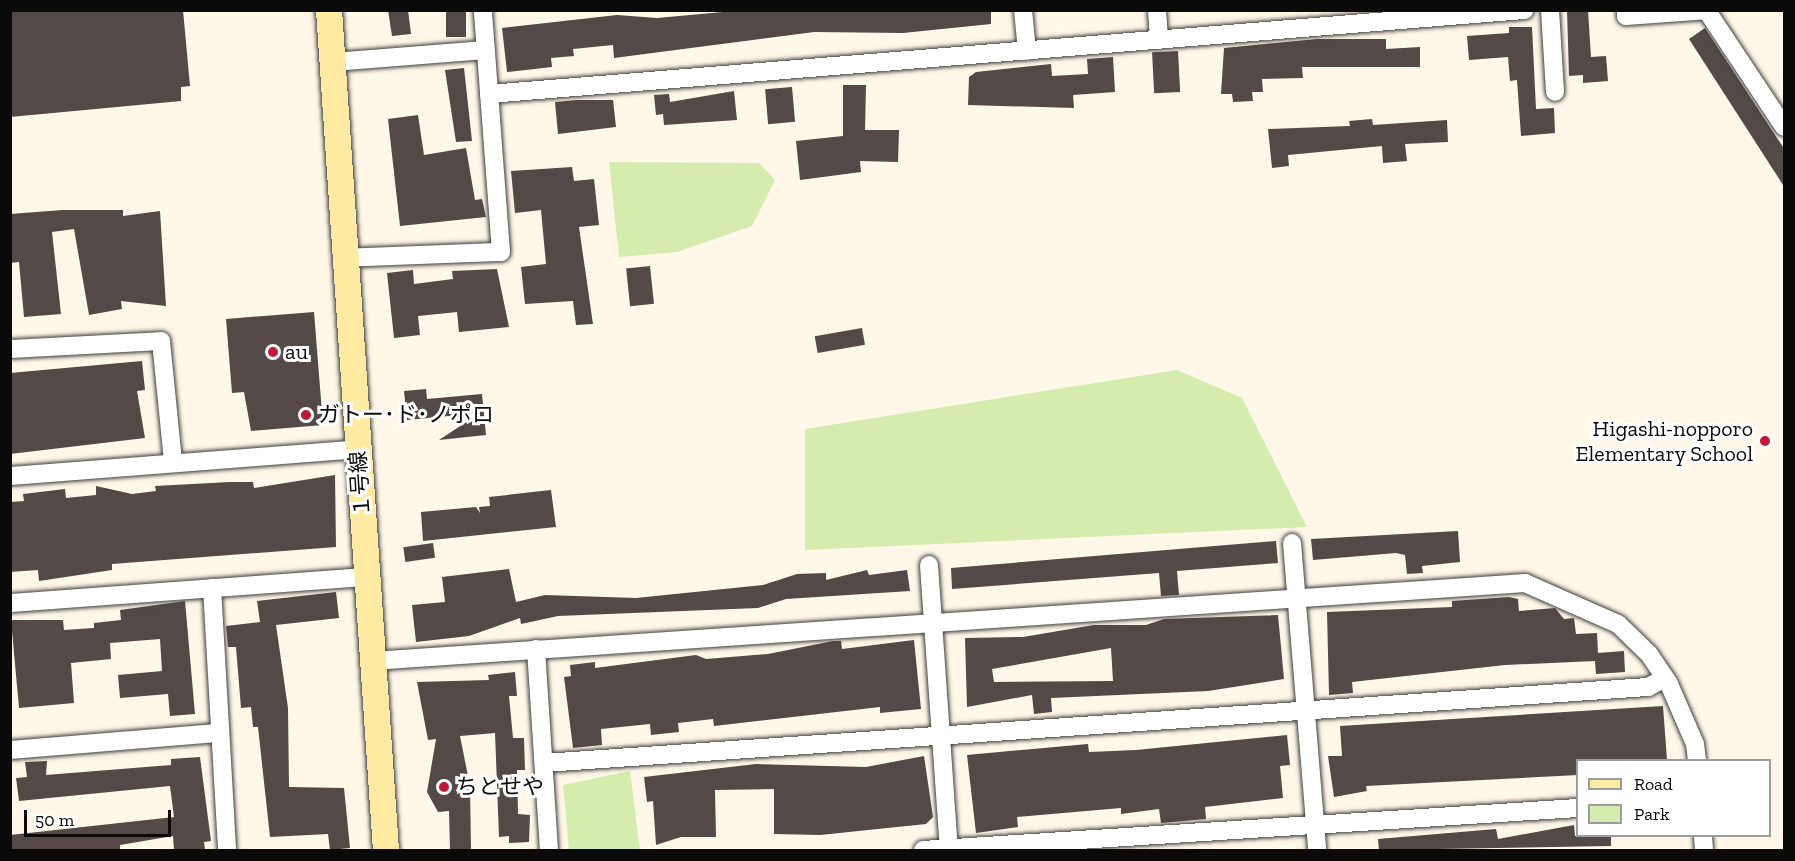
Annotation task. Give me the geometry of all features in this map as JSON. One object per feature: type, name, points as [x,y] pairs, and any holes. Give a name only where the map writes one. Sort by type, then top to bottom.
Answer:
[{"type":"street","name":"１号線","points":[[329,10],[344,258],[386,850]]},
{"type":"street","points":[[344,258],[501,252],[483,10]]},
{"type":"street","points":[[1023,10],[1026,51]]},
{"type":"street","points":[[1157,10],[1159,40]]},
{"type":"street","points":[[489,94],[1525,10]]},
{"type":"street","points":[[1550,10],[1555,92]]},
{"type":"street","points":[[1626,10],[1626,16],[1708,11],[1785,127]]},
{"type":"street","points":[[333,62],[486,50]]},
{"type":"street","points":[[10,349],[161,341],[173,462]]},
{"type":"street","points":[[10,476],[357,449]]},
{"type":"street","points":[[1293,543],[1317,850]]},
{"type":"street","points":[[929,565],[949,850]]},
{"type":"street","points":[[10,603],[366,577]]},
{"type":"street","points":[[372,661],[1296,594],[1525,582],[1618,624],[1665,678],[1695,744],[1697,759]]},
{"type":"street","points":[[212,588],[217,733],[227,850]]},
{"type":"street","points":[[536,649],[549,850]]},
{"type":"street","points":[[543,763],[1648,687],[1665,678]]},
{"type":"street","points":[[10,750],[217,733]]},
{"type":"street","points":[[923,850],[1576,808]]},
{"type":"green space","points":[[609,162],[759,163],[775,180],[752,226],[677,252],[619,257]]},
{"type":"green space","points":[[1177,370],[1242,398],[1307,527],[805,550],[805,429]]},
{"type":"green space","points":[[630,771],[640,850],[569,850],[563,785]]},
{"type":"building","points":[[10,10],[183,10],[190,86],[181,87],[181,101],[10,117]]},
{"type":"building","points":[[388,10],[408,10],[411,34],[392,36]]},
{"type":"building","points":[[446,10],[466,10],[466,37],[446,37]]},
{"type":"building","points":[[745,10],[991,10],[991,24],[903,33],[814,32],[614,58],[613,45],[573,49],[574,56],[551,58],[552,67],[507,72],[502,28],[617,15],[657,18]]},
{"type":"building","points":[[1567,10],[1588,10],[1591,57],[1606,56],[1608,81],[1583,83],[1583,75],[1569,76]]},
{"type":"building","points":[[1509,27],[1532,27],[1536,109],[1554,108],[1555,133],[1521,136],[1517,80],[1510,81],[1508,57],[1469,60],[1467,36],[1509,33]]},
{"type":"building","points":[[1705,28],[1785,150],[1785,188],[1689,39]]},
{"type":"building","points":[[1317,39],[1386,39],[1386,49],[1420,47],[1420,67],[1302,67],[1303,78],[1262,79],[1263,92],[1252,92],[1253,101],[1233,102],[1232,94],[1221,94],[1224,48]]},
{"type":"building","points":[[1178,51],[1180,92],[1154,93],[1152,52]]},
{"type":"building","points":[[1113,57],[1115,92],[1073,95],[1074,108],[968,105],[969,77],[976,72],[1051,64],[1052,76],[1088,74],[1087,59]]},
{"type":"building","points":[[464,68],[472,141],[456,142],[445,70]]},
{"type":"building","points":[[843,85],[866,85],[865,130],[899,130],[898,162],[860,161],[861,172],[800,180],[796,141],[843,136]]},
{"type":"building","points":[[792,87],[795,122],[768,124],[765,89]]},
{"type":"building","points":[[734,91],[737,120],[664,125],[663,114],[656,115],[654,95],[669,94],[670,102]]},
{"type":"building","points":[[613,100],[616,127],[558,134],[555,102]]},
{"type":"building","points":[[418,115],[424,155],[466,148],[475,200],[482,199],[486,217],[400,226],[388,119]]},
{"type":"building","points":[[1372,119],[1373,125],[1447,120],[1448,142],[1405,144],[1407,161],[1383,163],[1382,146],[1288,155],[1289,166],[1272,168],[1268,129],[1350,126],[1349,121]]},
{"type":"building","points":[[572,167],[574,181],[594,179],[599,225],[579,227],[593,324],[576,325],[573,301],[525,304],[521,267],[546,264],[541,210],[515,213],[511,171]]},
{"type":"building","points":[[63,210],[123,210],[123,216],[160,211],[166,306],[121,301],[122,309],[89,315],[74,229],[52,232],[61,314],[24,317],[19,262],[10,263],[10,214]]},
{"type":"building","points":[[650,266],[654,304],[630,306],[626,269]]},
{"type":"building","points":[[497,269],[509,327],[459,332],[457,312],[418,316],[420,335],[394,338],[387,273],[413,270],[414,284],[453,279],[452,271]]},
{"type":"building","name":"au","points":[[314,312],[323,425],[251,431],[244,392],[232,393],[226,319]]},
{"type":"building","points":[[862,328],[865,345],[818,353],[815,336]]},
{"type":"building","points":[[142,361],[145,390],[137,391],[145,438],[10,454],[10,373]]},
{"type":"building","points":[[426,389],[427,399],[482,394],[486,435],[439,440],[480,413],[407,420],[404,391]]},
{"type":"building","points":[[335,475],[336,547],[112,564],[112,570],[39,581],[38,570],[10,572],[10,502],[24,501],[23,494],[65,489],[66,498],[96,495],[96,486],[132,494],[156,491],[155,486],[230,482],[253,482],[254,488]]},
{"type":"building","points":[[551,490],[556,527],[423,541],[421,512],[476,507],[480,513],[479,507],[490,506],[489,497]]},
{"type":"building","points":[[1458,531],[1460,562],[1422,566],[1423,573],[1407,574],[1405,555],[1396,553],[1313,560],[1311,539]]},
{"type":"building","points":[[1276,541],[1278,563],[1177,571],[1179,595],[1161,596],[1159,573],[952,589],[951,568]]},
{"type":"building","points":[[433,543],[435,558],[405,562],[403,547]]},
{"type":"building","points":[[509,569],[516,602],[545,595],[636,598],[763,585],[797,574],[826,573],[826,580],[867,570],[869,575],[907,570],[910,591],[786,599],[758,608],[558,616],[521,624],[520,618],[469,636],[416,642],[412,605],[445,602],[442,577]]},
{"type":"building","points":[[336,592],[339,618],[276,625],[288,708],[289,787],[344,788],[350,848],[330,850],[328,834],[270,837],[258,727],[253,727],[251,707],[241,708],[236,647],[228,647],[226,626],[260,622],[257,601]]},
{"type":"building","points":[[1509,597],[1518,599],[1519,611],[1555,608],[1564,619],[1574,618],[1576,634],[1597,633],[1598,653],[1624,651],[1625,672],[1596,674],[1595,661],[1505,665],[1352,682],[1353,693],[1329,695],[1327,612],[1452,607],[1452,601]]},
{"type":"building","points":[[185,601],[195,714],[170,716],[168,694],[120,698],[118,675],[162,671],[160,639],[110,643],[111,659],[71,663],[74,703],[19,708],[11,620],[63,620],[64,630],[94,628],[94,623],[121,620],[120,610]]},
{"type":"building","points":[[1278,615],[1284,679],[1208,691],[1051,698],[1052,712],[1034,714],[1032,695],[967,707],[965,638],[1023,637],[1094,625],[1146,625],[1164,619]],"holes":[[[1111,648],[1113,681],[994,682],[992,669]]]},
{"type":"building","points":[[914,640],[921,709],[880,713],[880,707],[714,726],[713,719],[678,723],[679,732],[651,735],[650,724],[601,729],[602,745],[573,748],[564,677],[571,676],[570,665],[595,662],[595,668],[696,655],[706,659],[768,654],[833,641],[841,641],[842,649]]},
{"type":"building","points":[[515,672],[517,696],[509,696],[513,738],[524,738],[525,770],[517,770],[518,814],[530,815],[529,842],[509,843],[509,836],[499,837],[495,733],[460,736],[470,786],[471,850],[450,850],[449,811],[438,812],[427,792],[436,739],[428,740],[417,682],[489,680],[488,675]]},
{"type":"building","points":[[1663,706],[1667,759],[1576,759],[1576,775],[1366,786],[1367,791],[1334,797],[1328,756],[1342,756],[1340,726]]},
{"type":"building","points":[[1287,735],[1290,765],[1280,766],[1283,798],[1205,807],[1206,819],[1161,823],[1159,809],[1121,814],[1121,808],[1017,817],[1018,827],[976,833],[967,755],[1088,744],[1089,752],[1136,750]]},
{"type":"building","points":[[924,756],[933,817],[926,824],[820,835],[774,834],[774,789],[715,790],[716,837],[681,837],[656,845],[653,801],[647,802],[644,777],[756,764],[866,767]]},
{"type":"building","points":[[200,757],[211,841],[204,842],[205,850],[174,850],[173,836],[120,845],[120,850],[10,850],[10,835],[174,817],[170,786],[19,801],[16,778],[27,777],[25,762],[47,761],[46,775],[171,765],[171,759]]},
{"type":"building","points":[[1574,825],[1576,837],[1611,837],[1611,846],[1379,850],[1378,839],[1496,829],[1498,839]]},
{"type":"place","name":"au","points":[[273,352]]},
{"type":"place","name":"ガトー･ド･ノポロ","points":[[306,415]]},
{"type":"place","name":"Higashi-nopporo Elementary School","points":[[1765,441]]},
{"type":"place","name":"ちとせや","points":[[444,787]]}]
